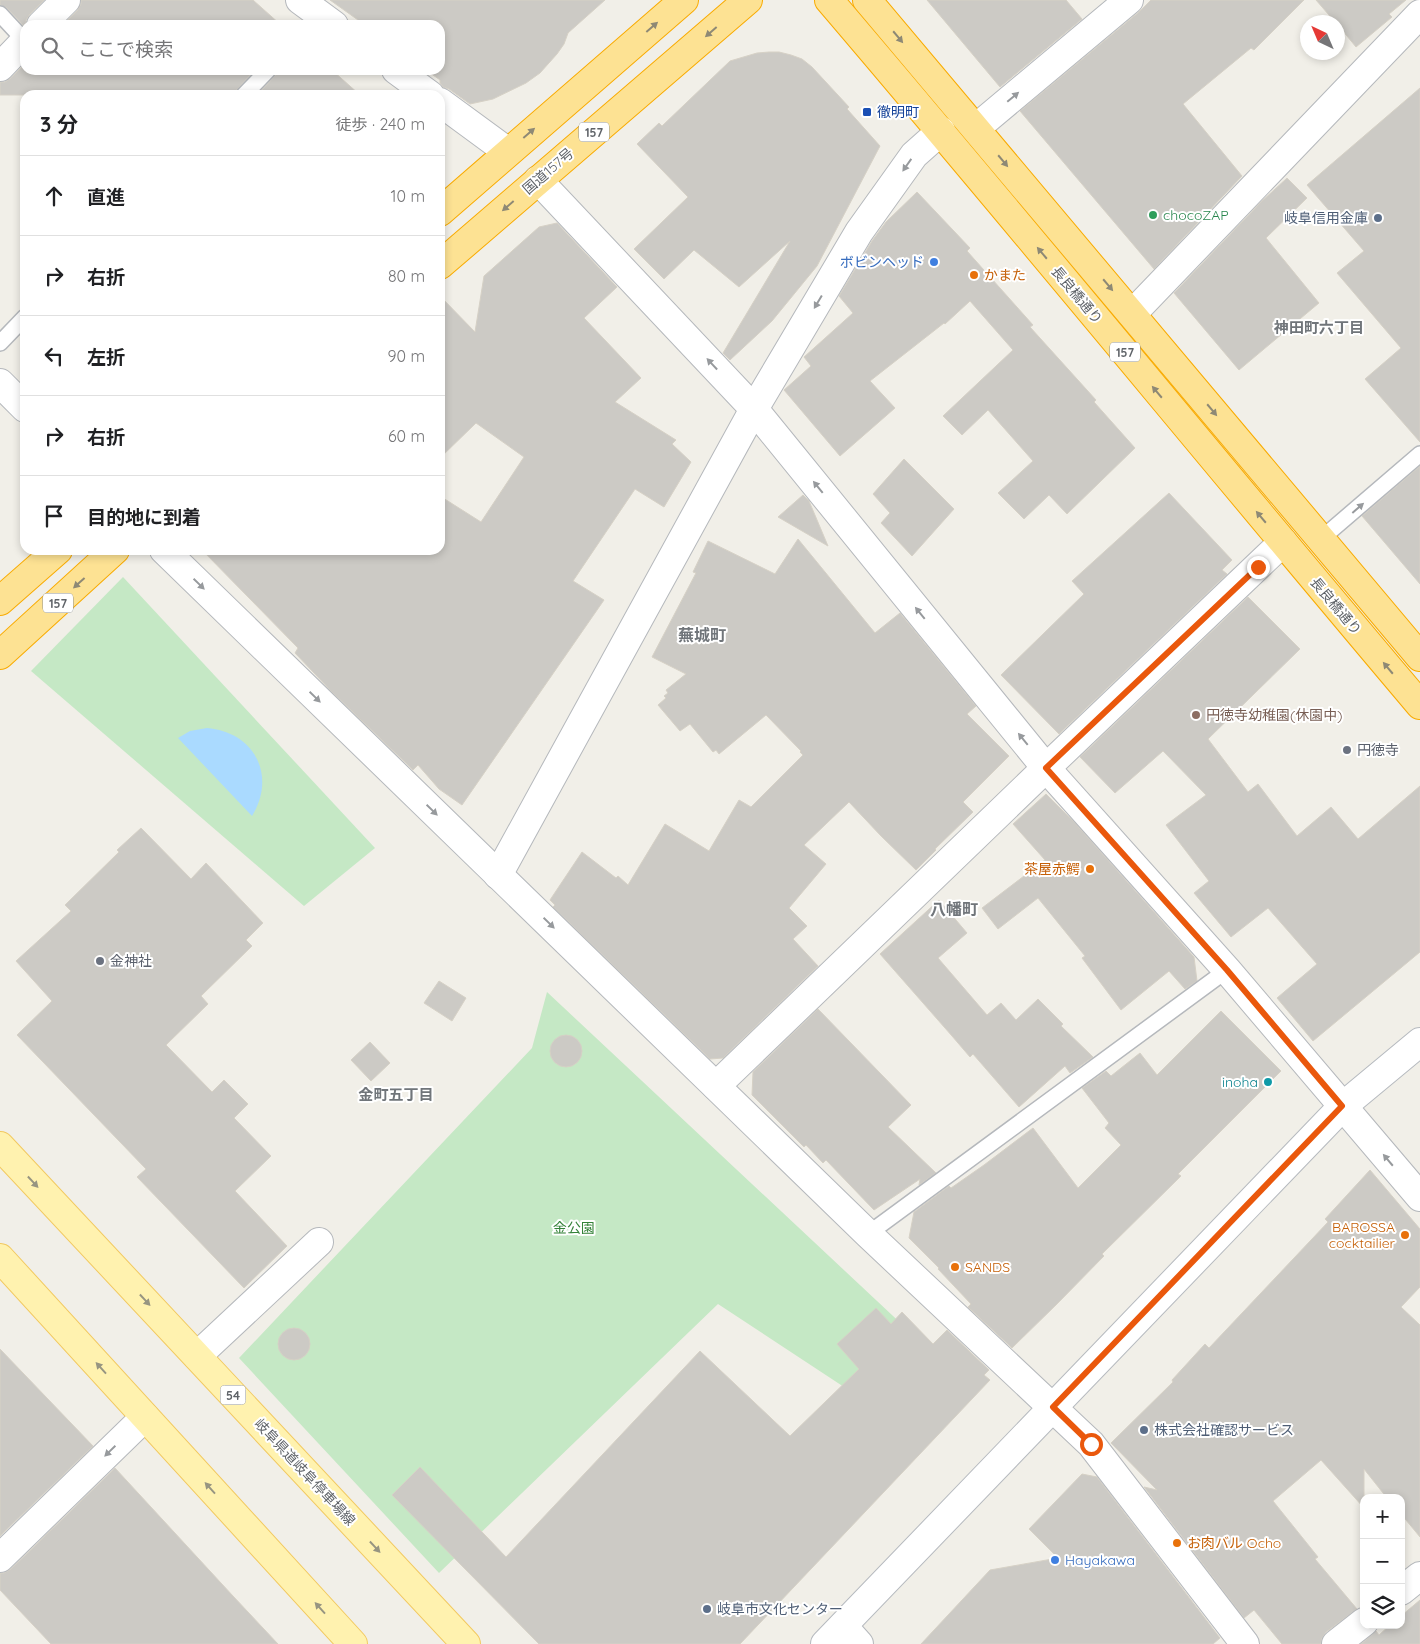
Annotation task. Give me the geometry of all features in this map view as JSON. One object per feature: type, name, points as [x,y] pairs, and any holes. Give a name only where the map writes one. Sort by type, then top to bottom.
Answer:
[{"type":"highway","points":[[445,208],[684,0]]},
{"type":"highway","name":"国道157号","points":[[445,261],[748,0]]},
{"type":"highway","name":"長良橋通り","points":[[829,0],[941,131],[1420,705]]},
{"type":"highway","name":"157","points":[[867,0],[1420,657]]},
{"type":"highway","points":[[0,601],[52,555]]},
{"type":"highway","name":"157","points":[[0,655],[110,555]]},
{"type":"main road","name":"岐阜県道岐阜停車場線","points":[[0,1146],[466,1644]]},
{"type":"main road","points":[[0,1258],[353,1644]]},
{"type":"street","points":[[46,20],[66,0]]},
{"type":"street","points":[[300,0],[321,20]]},
{"type":"street","points":[[976,128],[1129,0]]},
{"type":"street","points":[[1132,314],[1420,14]]},
{"type":"street","points":[[0,67],[20,46]]},
{"type":"street","points":[[403,75],[423,90]]},
{"type":"street","points":[[445,106],[508,152]]},
{"type":"street","points":[[498,875],[754,409],[860,232],[914,155],[941,131]]},
{"type":"street","points":[[538,180],[754,409],[1046,768],[1227,970],[1420,1197]]},
{"type":"street","points":[[0,383],[20,403]]},
{"type":"street","points":[[716,1086],[1283,542]]},
{"type":"street","points":[[169,555],[868,1234],[1091,1444],[1245,1644]]},
{"type":"street","points":[[842,1638],[1053,1407],[1342,1106],[1420,1042]]},
{"type":"street","points":[[197,1356],[320,1242]]},
{"type":"street","points":[[0,1558],[145,1417]]},
{"type":"street","points":[[1405,1588],[1420,1576]]},
{"type":"street","points":[[1336,1644],[1360,1625]]},
{"type":"lane","points":[[0,14],[20,36]]},
{"type":"lane","points":[[249,90],[263,75]]},
{"type":"lane","points":[[0,343],[20,322]]},
{"type":"lane","points":[[1321,539],[1420,454]]},
{"type":"lane","points":[[868,1234],[1227,970]]},
{"type":"green space","points":[[123,577],[375,848],[304,906],[31,671]]},
{"type":"green space","name":"金公園","points":[[547,992],[908,1330],[844,1387],[718,1304],[439,1573],[239,1358],[532,1048]]},
{"type":"water","points":[[207,728],[223,731],[237,738],[248,747],[256,758],[261,771],[262,786],[259,801],[252,816],[178,738],[190,731]]},
{"type":"building","points":[[0,0],[44,0],[26,20],[20,20],[20,22],[7,8],[0,5]]},
{"type":"building","points":[[81,0],[253,0],[275,20],[68,20],[81,4]]},
{"type":"building","points":[[330,0],[605,0],[568,33],[564,44],[557,54],[540,73],[526,83],[493,99],[470,104],[449,89],[443,87],[440,80],[433,75],[445,75],[445,20],[358,20]]},
{"type":"building","points":[[927,0],[1066,0],[1082,19],[1000,87]]},
{"type":"building","points":[[1151,0],[1304,0],[1254,50],[1251,48],[1183,104],[1242,176],[1154,269],[1020,111]]},
{"type":"building","points":[[1316,0],[1406,0],[1389,14],[1392,17],[1356,47],[1345,34],[1345,15],[1329,15]]},
{"type":"building","points":[[769,52],[791,55],[802,59],[812,67],[849,107],[847,109],[880,146],[817,266],[772,321],[730,360],[723,353],[790,241],[739,287],[694,250],[664,279],[634,249],[688,197],[637,144],[659,123],[662,126],[730,61],[757,53]]},
{"type":"building","points":[[20,69],[20,75],[250,75],[237,90],[20,90],[20,95],[0,95],[0,82],[5,82]]},
{"type":"building","points":[[338,75],[354,90],[262,90],[275,76]]},
{"type":"building","name":"岐阜信用金庫","points":[[1420,88],[1420,442],[1365,379],[1401,348],[1337,273],[1364,251],[1307,185]]},
{"type":"building","points":[[1287,178],[1307,198],[1266,238],[1319,303],[1239,370],[1174,293],[1262,201]]},
{"type":"building","points":[[917,192],[970,248],[967,251],[1033,325],[1030,327],[1096,400],[1094,402],[1135,448],[1067,514],[1049,495],[1024,519],[998,493],[1033,461],[988,410],[962,435],[943,416],[1013,350],[970,301],[945,324],[870,381],[895,408],[840,456],[784,390],[811,366],[804,357],[853,313],[839,296],[872,241],[886,222]]},
{"type":"building","points":[[557,223],[617,287],[584,318],[641,378],[615,402],[676,440],[672,444],[691,462],[664,507],[635,489],[573,581],[604,600],[462,805],[439,789],[418,765],[413,770],[332,692],[295,653],[298,648],[207,555],[445,555],[445,499],[481,522],[524,457],[476,423],[445,453],[445,301],[475,332],[484,276],[539,227]]},
{"type":"building","points":[[904,459],[954,509],[912,556],[881,523],[890,513],[873,494]]},
{"type":"building","points":[[1420,466],[1420,584],[1362,516]]},
{"type":"building","points":[[1169,493],[1232,560],[1222,570],[1227,574],[1059,734],[1001,675],[1084,594],[1072,581]]},
{"type":"building","points":[[803,495],[809,501],[828,546],[778,517]]},
{"type":"building","points":[[798,539],[875,633],[900,613],[976,706],[967,714],[1009,756],[963,802],[973,812],[916,870],[849,802],[804,845],[826,864],[789,908],[807,926],[793,939],[818,966],[723,1058],[710,1059],[553,907],[555,905],[550,900],[582,852],[628,885],[665,824],[709,851],[739,800],[751,807],[803,755],[766,715],[719,754],[716,750],[713,752],[690,724],[680,731],[658,705],[666,698],[664,696],[668,693],[666,690],[686,674],[652,657],[696,573],[693,572],[708,541],[775,574]]},
{"type":"building","points":[[1248,597],[1300,649],[1208,739],[1248,792],[1258,784],[1297,836],[1331,807],[1358,839],[1420,786],[1420,952],[1313,1041],[1277,998],[1317,964],[1268,908],[1231,937],[1194,893],[1209,881],[1166,825],[1206,795],[1163,751],[1115,793],[1080,757]]},
{"type":"building","points":[[1046,794],[1075,823],[1194,957],[1197,981],[1185,989],[1169,971],[1121,1010],[1082,958],[1085,956],[1038,898],[998,929],[982,908],[1045,860],[1013,824]]},
{"type":"building","points":[[141,828],[191,879],[206,863],[263,923],[246,940],[252,946],[201,996],[208,1004],[166,1045],[212,1092],[224,1080],[248,1104],[234,1118],[271,1156],[235,1191],[287,1246],[244,1288],[137,1177],[146,1169],[17,1035],[52,1001],[16,961],[71,911],[65,905],[119,852],[117,850]]},
{"type":"building","points":[[939,900],[967,933],[938,958],[987,1015],[1001,1003],[1016,1020],[1038,999],[1063,1024],[1061,1026],[1093,1057],[1070,1073],[1065,1066],[1019,1107],[973,1054],[970,1057],[880,954]]},
{"type":"building","points":[[439,981],[466,998],[452,1021],[424,1003]]},
{"type":"building","points":[[818,1009],[911,1105],[888,1127],[936,1173],[919,1185],[920,1179],[874,1210],[826,1160],[823,1163],[806,1145],[804,1147],[752,1095],[753,1072]]},
{"type":"building","points":[[1221,1011],[1281,1071],[1178,1174],[1181,1176],[1102,1254],[1104,1256],[1012,1348],[968,1307],[971,1304],[909,1238],[914,1212],[949,1186],[951,1188],[984,1165],[1033,1128],[1078,1188],[1121,1145],[1105,1128],[1109,1123],[1082,1088],[1106,1071],[1111,1076],[1140,1053],[1157,1075]]},
{"type":"building","points":[[566,1035],[578,1039],[582,1051],[578,1063],[566,1067],[554,1063],[550,1051],[554,1039]]},
{"type":"building","points":[[370,1042],[390,1063],[371,1081],[351,1060]]},
{"type":"building","points":[[1370,1170],[1420,1229],[1420,1287],[1401,1307],[1420,1325],[1420,1537],[1405,1519],[1405,1494],[1384,1494],[1364,1469],[1364,1494],[1360,1494],[1360,1504],[1321,1460],[1273,1501],[1318,1557],[1315,1559],[1357,1609],[1326,1632],[1321,1644],[1282,1644],[1254,1610],[1244,1618],[1144,1487],[1157,1490],[1111,1443],[1173,1382],[1172,1380],[1205,1344],[1209,1348],[1328,1222],[1325,1219]]},
{"type":"building","name":"岐阜市文化センター","points":[[876,1308],[891,1324],[902,1312],[933,1344],[947,1330],[989,1370],[984,1375],[990,1380],[740,1644],[539,1644],[392,1495],[420,1467],[506,1557],[700,1351],[790,1436],[859,1369],[837,1344]]},
{"type":"building","points":[[294,1328],[306,1332],[310,1344],[306,1356],[294,1360],[282,1356],[278,1344],[282,1332]]},
{"type":"building","points":[[0,1349],[93,1446],[0,1536]]},
{"type":"building","points":[[115,1468],[278,1644],[51,1644],[0,1590],[0,1573],[11,1569]]},
{"type":"building","points":[[1082,1474],[1097,1477],[1220,1638],[1213,1644],[921,1644],[990,1570],[1058,1558],[1029,1529]]},
{"type":"building","points":[[1420,1600],[1420,1644],[1361,1644],[1376,1631],[1379,1635],[1386,1629],[1405,1629],[1405,1613]]},
{"type":"place","name":"徹明町","points":[[867,112]]},
{"type":"place","name":"chocoZAP","points":[[1153,215]]},
{"type":"place","name":"岐阜信用金庫","points":[[1378,218]]},
{"type":"place","name":"ボビンヘッド","points":[[934,262]]},
{"type":"place","name":"かまた","points":[[974,275]]},
{"type":"place","name":"円徳寺幼稚園(休園中)","points":[[1196,715]]},
{"type":"place","name":"円徳寺","points":[[1347,750]]},
{"type":"place","name":"茶屋赤鰐","points":[[1090,869]]},
{"type":"place","name":"金神社","points":[[100,961]]},
{"type":"place","name":"inoha","points":[[1268,1082]]},
{"type":"place","name":"BAROSSA cocktailier","points":[[1405,1235]]},
{"type":"place","name":"SANDS","points":[[955,1267]]},
{"type":"place","name":"株式会社確認サービス","points":[[1144,1430]]},
{"type":"place","name":"お肉バル Ocho","points":[[1177,1543]]},
{"type":"place","name":"Hayakawa","points":[[1055,1560]]},
{"type":"place","name":"岐阜市文化センター","points":[[707,1609]]},
{"type":"district","name":"神田町六丁目","points":[[1319,327]]},
{"type":"district","name":"蕪城町","points":[[702,635]]},
{"type":"district","name":"八幡町","points":[[954,909]]},
{"type":"district","name":"金町五丁目","points":[[396,1094]]},
{"type":"route","points":[[1091,1444],[1053,1407],[1342,1106],[1227,970],[1046,768],[1258,567]]}]
